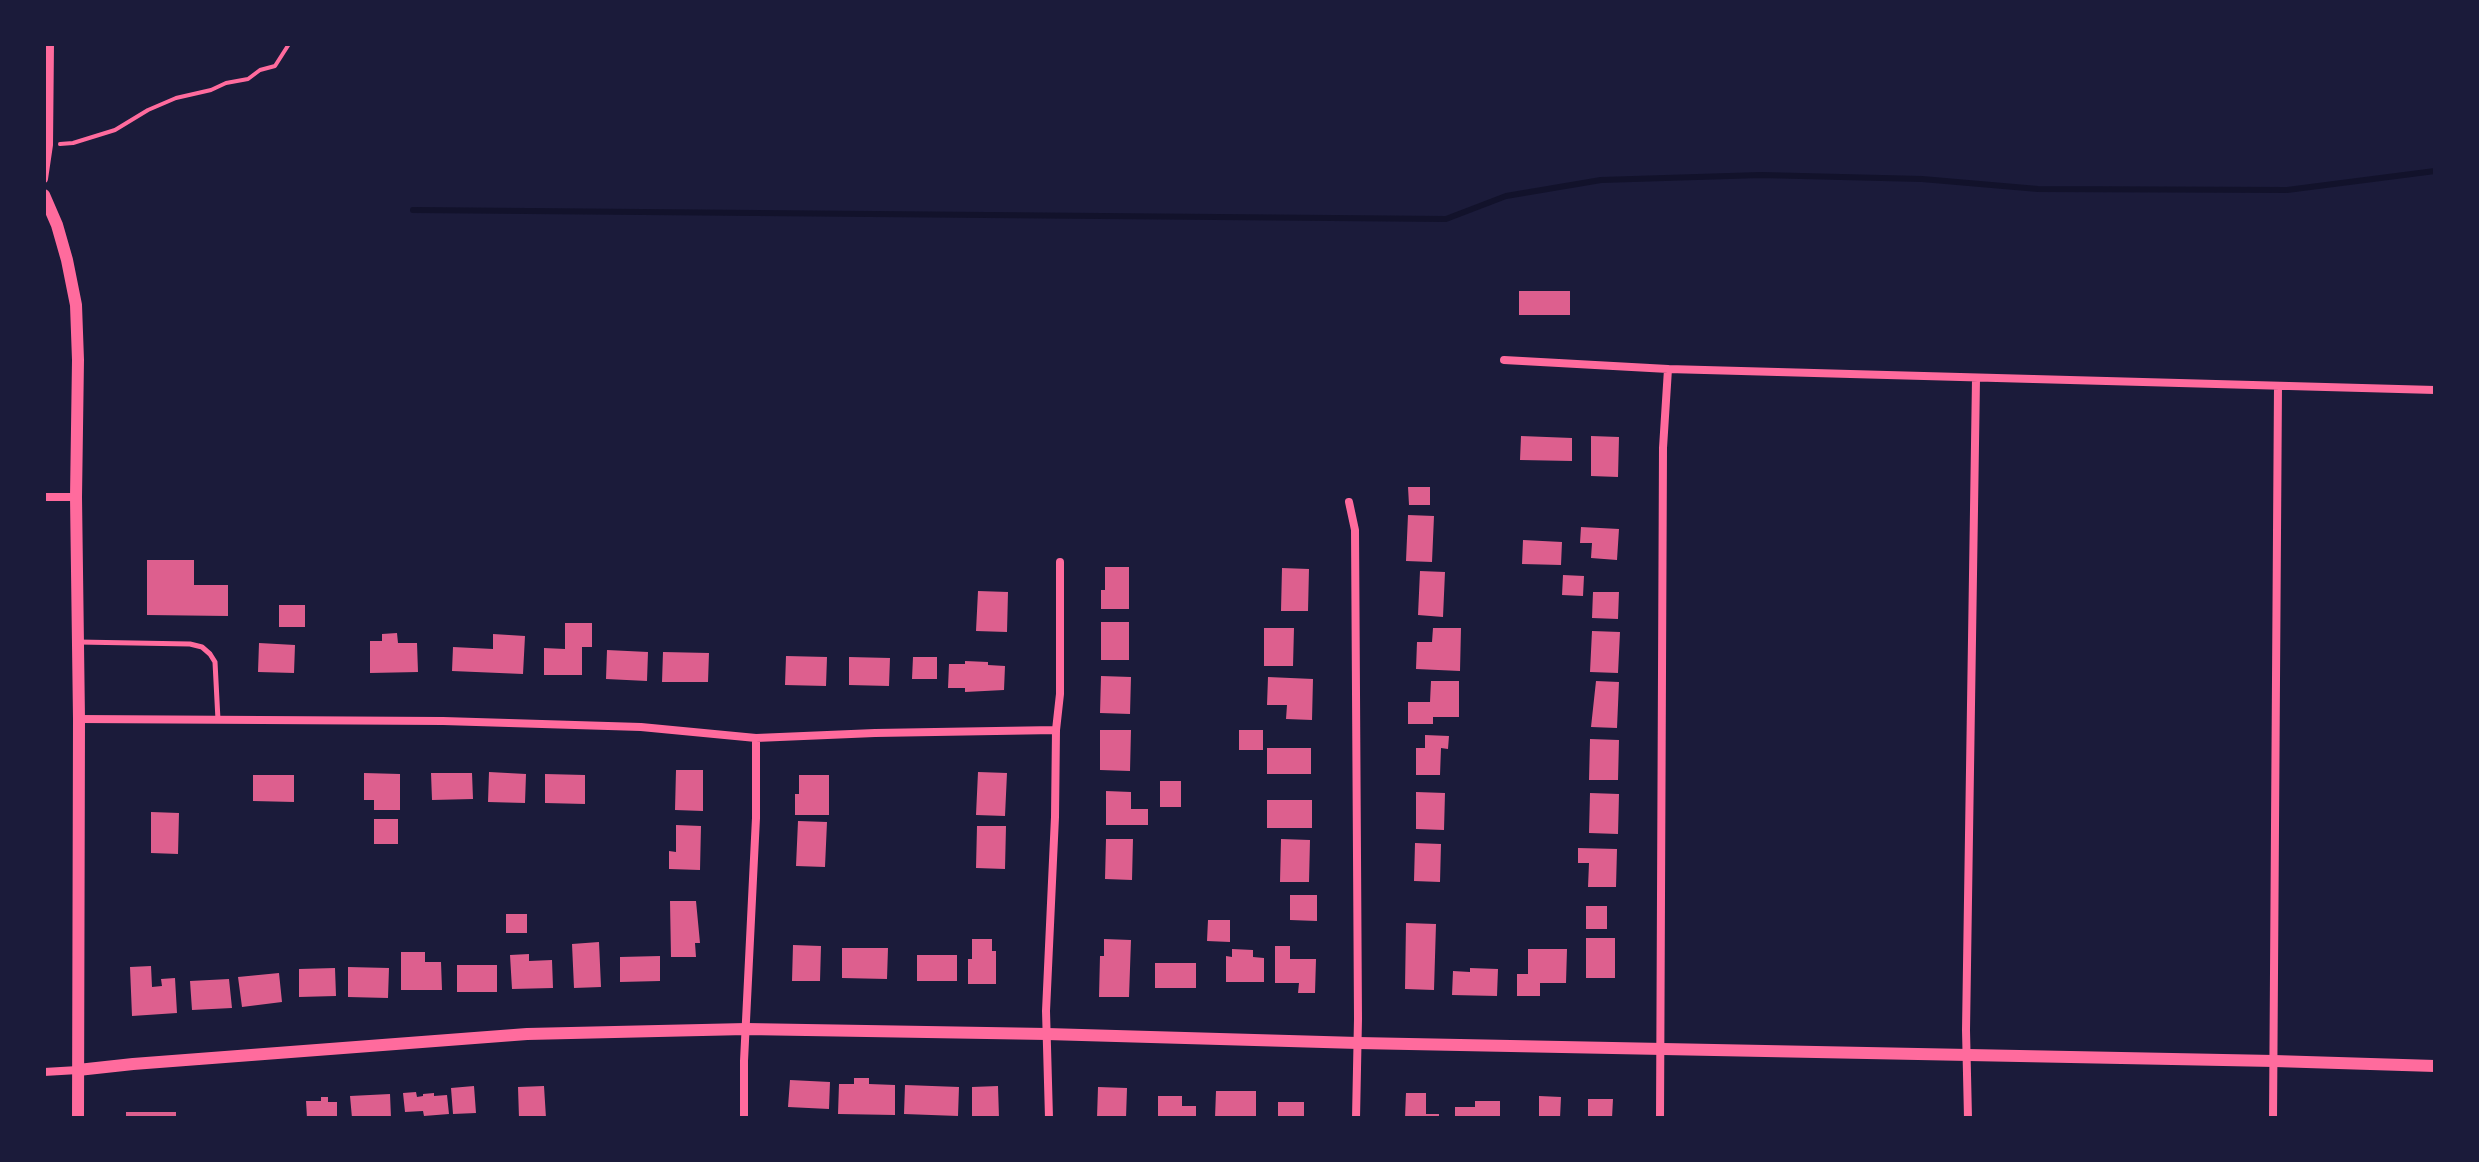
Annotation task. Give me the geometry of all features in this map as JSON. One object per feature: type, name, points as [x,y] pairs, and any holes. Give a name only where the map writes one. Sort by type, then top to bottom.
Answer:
[{"type":"street","points":[[44,179],[49,145],[50,44]]},
{"type":"street","points":[[44,195],[62,243],[76,305],[78,1118]]},
{"type":"street","points":[[1504,360],[1976,379],[2435,390]]},
{"type":"street","points":[[1660,1118],[1663,477],[1668,369]]},
{"type":"street","points":[[1968,1118],[1966,1054],[1976,379]]},
{"type":"street","points":[[2273,1118],[2278,386]]},
{"type":"street","points":[[44,497],[76,497]]},
{"type":"street","points":[[1349,502],[1355,530],[1356,1118]]},
{"type":"street","points":[[1049,1118],[1047,1034],[1056,730],[1060,694],[1060,562]]},
{"type":"street","points":[[79,719],[443,721],[641,727],[756,738],[1056,730]]},
{"type":"street","points":[[744,1118],[756,818],[756,738]]},
{"type":"street","points":[[44,1072],[527,1034],[746,1029],[2435,1066]]},
{"type":"lane","points":[[77,642],[190,644],[202,647],[215,662],[219,720]]},
{"type":"path","points":[[49,145],[73,143],[115,130],[176,98],[248,79],[260,70],[275,66],[289,44]]},
{"type":"building","points":[[1519,291],[1570,291],[1570,315],[1519,315]]},
{"type":"building","points":[[1521,436],[1572,438],[1572,461],[1520,460]]},
{"type":"building","points":[[1591,436],[1619,437],[1618,477],[1591,476]]},
{"type":"building","points":[[1408,487],[1430,487],[1430,505],[1409,505]]},
{"type":"building","points":[[1408,515],[1434,516],[1432,562],[1406,561]]},
{"type":"building","points":[[1581,527],[1619,529],[1617,560],[1591,558],[1592,543],[1580,543]]},
{"type":"building","points":[[1523,540],[1562,542],[1561,565],[1522,564]]},
{"type":"building","points":[[147,560],[194,560],[194,585],[228,585],[228,616],[147,615]]},
{"type":"building","points":[[1105,567],[1129,567],[1129,609],[1101,609]]},
{"type":"building","points":[[1282,568],[1309,569],[1308,611],[1281,611]]},
{"type":"building","points":[[1420,571],[1445,572],[1443,617],[1418,615]]},
{"type":"building","points":[[1563,575],[1584,576],[1583,596],[1562,595]]},
{"type":"building","points":[[978,591],[1008,592],[1007,632],[976,631]]},
{"type":"building","points":[[1593,592],[1619,592],[1618,619],[1592,618]]},
{"type":"building","points":[[279,605],[305,605],[305,627],[279,627]]},
{"type":"building","points":[[1101,622],[1129,622],[1129,660],[1101,660]]},
{"type":"building","points":[[565,623],[592,623],[592,647],[582,647],[582,675],[544,675],[544,648],[565,649]]},
{"type":"building","points":[[1264,628],[1294,628],[1293,666],[1264,666]]},
{"type":"building","points":[[1433,628],[1461,628],[1460,671],[1416,669],[1417,642],[1432,642]]},
{"type":"building","points":[[1592,631],[1620,632],[1618,673],[1590,672]]},
{"type":"building","points":[[397,633],[398,643],[417,643],[418,672],[370,673],[370,641],[382,641],[382,634]]},
{"type":"building","points":[[493,634],[525,636],[523,674],[452,671],[453,647],[493,649]]},
{"type":"building","points":[[259,643],[295,645],[294,673],[258,672]]},
{"type":"building","points":[[607,650],[648,652],[647,681],[606,679]]},
{"type":"building","points":[[663,652],[709,653],[708,682],[662,682]]},
{"type":"building","points":[[786,656],[827,657],[826,686],[785,685]]},
{"type":"building","points":[[849,657],[890,658],[889,686],[849,685]]},
{"type":"building","points":[[913,657],[937,657],[937,679],[912,679]]},
{"type":"building","points":[[965,661],[1005,666],[1004,690],[965,692],[965,688],[948,688],[949,664],[965,664]]},
{"type":"building","points":[[1101,676],[1131,677],[1130,714],[1100,713]]},
{"type":"building","points":[[1268,677],[1313,679],[1312,720],[1286,719],[1287,705],[1267,705]]},
{"type":"building","points":[[1431,681],[1459,681],[1459,717],[1433,717],[1433,724],[1408,724],[1408,702],[1430,702]]},
{"type":"building","points":[[1596,681],[1619,682],[1617,728],[1591,727]]},
{"type":"building","points":[[1100,730],[1131,730],[1130,771],[1100,770]]},
{"type":"building","points":[[1239,730],[1263,730],[1263,750],[1239,750]]},
{"type":"building","points":[[1425,735],[1449,736],[1448,749],[1441,748],[1440,775],[1416,775],[1416,748],[1425,748]]},
{"type":"building","points":[[1590,739],[1619,740],[1618,780],[1589,780]]},
{"type":"building","points":[[1267,748],[1311,748],[1311,774],[1267,774]]},
{"type":"building","points":[[676,770],[703,770],[703,811],[675,810]]},
{"type":"building","points":[[489,772],[526,774],[525,803],[488,802]]},
{"type":"building","points":[[978,772],[1007,773],[1005,816],[976,815]]},
{"type":"building","points":[[364,773],[400,774],[400,810],[374,810],[374,800],[364,800]]},
{"type":"building","points":[[431,773],[472,773],[473,799],[432,800]]},
{"type":"building","points":[[545,774],[585,775],[585,804],[545,803]]},
{"type":"building","points":[[253,775],[294,775],[294,802],[253,801]]},
{"type":"building","points":[[799,775],[829,775],[829,815],[795,815]]},
{"type":"building","points":[[1160,781],[1181,781],[1181,807],[1160,807]]},
{"type":"building","points":[[1106,791],[1131,792],[1131,809],[1148,809],[1148,825],[1106,825]]},
{"type":"building","points":[[1416,792],[1445,793],[1444,830],[1416,829]]},
{"type":"building","points":[[1590,793],[1619,794],[1618,834],[1589,833]]},
{"type":"building","points":[[1267,800],[1312,800],[1312,828],[1267,828]]},
{"type":"building","points":[[151,812],[179,813],[178,854],[151,853]]},
{"type":"building","points":[[374,819],[398,819],[398,844],[374,844]]},
{"type":"building","points":[[798,821],[827,822],[825,867],[796,866]]},
{"type":"building","points":[[676,825],[701,826],[700,870],[669,869],[669,851],[676,852]]},
{"type":"building","points":[[977,826],[1006,826],[1005,869],[976,868]]},
{"type":"building","points":[[1106,839],[1133,839],[1132,880],[1105,879]]},
{"type":"building","points":[[1281,839],[1310,840],[1309,882],[1280,882]]},
{"type":"building","points":[[1415,843],[1441,844],[1440,882],[1414,881]]},
{"type":"building","points":[[1578,848],[1617,849],[1616,887],[1588,887],[1589,863],[1578,863]]},
{"type":"building","points":[[1290,895],[1317,895],[1317,921],[1290,920]]},
{"type":"building","points":[[670,901],[696,901],[700,943],[695,943],[696,957],[671,957]]},
{"type":"building","points":[[1586,906],[1607,906],[1607,929],[1586,929]]},
{"type":"building","points":[[506,914],[527,914],[527,933],[506,933]]},
{"type":"building","points":[[1208,920],[1230,920],[1230,942],[1207,941]]},
{"type":"building","points":[[1406,923],[1436,924],[1434,990],[1405,989]]},
{"type":"building","points":[[1586,938],[1615,938],[1615,978],[1586,978]]},
{"type":"building","points":[[972,939],[992,939],[992,951],[996,951],[996,984],[968,984]]},
{"type":"building","points":[[1104,939],[1131,940],[1129,997],[1099,997],[1100,956],[1104,956]]},
{"type":"building","points":[[599,942],[601,987],[574,988],[572,944]]},
{"type":"building","points":[[793,945],[821,946],[820,981],[792,981]]},
{"type":"building","points":[[1275,946],[1290,946],[1290,959],[1316,959],[1315,993],[1298,993],[1299,983],[1275,983]]},
{"type":"building","points":[[842,948],[888,948],[887,979],[842,978]]},
{"type":"building","points":[[1232,949],[1253,950],[1253,957],[1264,958],[1264,982],[1226,982],[1226,956],[1232,957]]},
{"type":"building","points":[[1528,949],[1567,949],[1566,983],[1540,983],[1540,996],[1517,996],[1517,974],[1528,974]]},
{"type":"building","points":[[401,952],[425,952],[425,962],[441,962],[442,990],[401,990]]},
{"type":"building","points":[[529,954],[529,961],[552,960],[553,988],[512,989],[510,955]]},
{"type":"building","points":[[917,955],[957,955],[957,981],[917,981]]},
{"type":"building","points":[[660,956],[660,981],[620,982],[620,957]]},
{"type":"building","points":[[1155,963],[1196,963],[1196,988],[1155,988]]},
{"type":"building","points":[[457,965],[497,965],[497,992],[457,992]]},
{"type":"building","points":[[151,966],[152,987],[162,986],[161,979],[175,978],[177,1013],[132,1016],[130,967]]},
{"type":"building","points":[[348,967],[389,968],[388,998],[348,997]]},
{"type":"building","points":[[335,968],[336,996],[299,997],[299,969]]},
{"type":"building","points":[[1470,968],[1498,969],[1497,996],[1452,995],[1453,971],[1470,972]]},
{"type":"building","points":[[279,973],[282,1002],[242,1007],[238,977]]},
{"type":"building","points":[[229,979],[232,1008],[192,1010],[190,981]]},
{"type":"building","points":[[854,1078],[869,1078],[869,1084],[895,1085],[895,1115],[838,1114],[839,1084],[854,1084]]},
{"type":"building","points":[[790,1080],[830,1082],[829,1109],[788,1107]]},
{"type":"building","points":[[905,1085],[959,1087],[958,1116],[904,1114]]},
{"type":"building","points":[[474,1086],[476,1113],[453,1114],[451,1088]]},
{"type":"building","points":[[544,1086],[546,1118],[519,1118],[518,1087]]},
{"type":"building","points":[[998,1086],[999,1118],[972,1118],[972,1087]]},
{"type":"building","points":[[1098,1087],[1127,1088],[1126,1118],[1097,1118]]},
{"type":"building","points":[[1216,1091],[1256,1091],[1256,1118],[1215,1118]]},
{"type":"building","points":[[416,1092],[417,1097],[434,1093],[434,1096],[447,1095],[449,1114],[424,1116],[423,1111],[405,1112],[403,1093]]},
{"type":"building","points":[[1406,1093],[1426,1093],[1426,1114],[1439,1114],[1439,1118],[1405,1118]]},
{"type":"building","points":[[390,1094],[391,1118],[352,1118],[350,1096]]},
{"type":"building","points":[[1158,1096],[1182,1096],[1182,1106],[1196,1106],[1196,1118],[1158,1118]]},
{"type":"building","points":[[1539,1096],[1561,1097],[1560,1118],[1539,1118]]},
{"type":"building","points":[[321,1097],[328,1097],[328,1102],[337,1102],[337,1118],[307,1118],[306,1101],[321,1101]]},
{"type":"building","points":[[1588,1099],[1613,1099],[1612,1118],[1588,1118]]},
{"type":"building","points":[[1475,1101],[1500,1101],[1500,1118],[1455,1118],[1455,1107],[1475,1107]]},
{"type":"building","points":[[1278,1102],[1304,1102],[1304,1118],[1278,1118]]},
{"type":"building","points":[[126,1112],[176,1112],[176,1118],[126,1118]]},
{"type":"waterway","points":[[413,210],[1446,219],[1506,196],[1601,180],[1761,175],[1922,179],[2038,189],[2287,190],[2435,171]]}]
